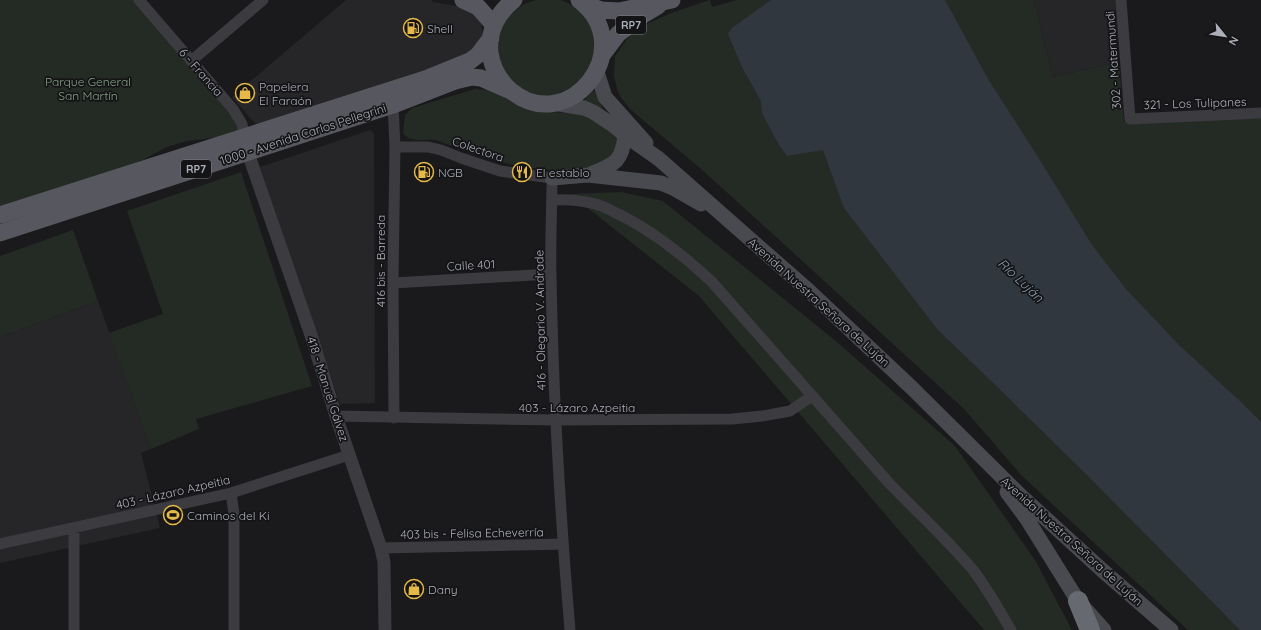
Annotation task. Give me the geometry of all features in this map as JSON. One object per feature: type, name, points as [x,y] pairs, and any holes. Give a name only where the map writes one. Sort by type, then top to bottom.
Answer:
[{"type":"highway","points":[[1078,601],[1090,630]]},
{"type":"main road","points":[[463,0],[478,7],[492,31]]},
{"type":"main road","name":"RP7","points":[[510,2],[500,14],[492,31],[490,51],[492,64],[500,80],[522,98],[532,101],[553,103],[562,101],[579,93],[586,87],[597,72],[603,54],[618,34],[643,15],[668,1]]},
{"type":"main road","name":"RP7","points":[[582,2],[601,10],[619,11],[668,1]]},
{"type":"main road","name":"RP7","points":[[582,2],[595,17],[601,32],[603,54]]},
{"type":"main road","name":"1000 - Avenida Carlos Pellegrini","points":[[0,233],[463,65],[478,55],[492,31]]},
{"type":"main road","name":"Avenida Nuestra Señora de Luján","points":[[597,72],[605,97],[659,159]]},
{"type":"main road","name":"1000 - Avenida Carlos Pellegrini","points":[[0,216],[246,144],[393,105],[455,81],[472,77],[480,78],[513,92]]},
{"type":"main road","name":"Avenida Nuestra Señora de Luján","points":[[553,103],[584,108],[613,125],[659,159],[809,291],[912,388],[1020,495],[1102,570],[1171,630]]},
{"type":"main road","points":[[588,175],[606,168],[618,161],[623,150],[625,135]]},
{"type":"main road","points":[[552,178],[588,175],[661,183],[695,200],[740,231]]},
{"type":"main road","name":"Avenida Nuestra Señora de Luján","points":[[974,450],[1027,519],[1078,601],[1104,630]]},
{"type":"street","name":"6 - Francia","points":[[139,0],[233,109],[242,124],[246,144]]},
{"type":"street","points":[[191,61],[263,0]]},
{"type":"street","name":"302 - Matermundi","points":[[1121,0],[1130,118]]},
{"type":"street","name":"416 bis - Barreda","points":[[393,105],[395,147],[393,283],[394,418]]},
{"type":"street","name":"321 - Los Tulipanes","points":[[1130,118],[1261,113]]},
{"type":"street","name":"418 - Manuel Gálvez","points":[[246,144],[381,548],[384,562],[384,630]]},
{"type":"street","name":"Colectora","points":[[395,147],[428,147],[441,150],[500,171],[552,178]]},
{"type":"street","name":"416 - Olegario V. Andrade","points":[[552,178],[551,274],[556,420],[563,544],[570,630]]},
{"type":"street","points":[[552,200],[567,199],[596,204],[628,219],[660,238],[688,259],[712,282],[889,483],[950,545],[974,572],[1011,630]]},
{"type":"street","name":"Calle 401","points":[[393,283],[551,274]]},
{"type":"street","name":"403 - Lázaro Azpeitia","points":[[336,416],[556,420],[732,419],[790,411],[812,396]]},
{"type":"street","name":"403 - Lázaro Azpeitia","points":[[0,544],[232,493],[349,455]]},
{"type":"street","points":[[232,493],[234,514],[234,630]]},
{"type":"street","points":[[74,528],[74,630]]},
{"type":"street","name":"403 bis - Felisa Echeverría","points":[[381,548],[563,544]]},
{"type":"shaded area","points":[[346,0],[431,0],[433,2],[463,7],[470,10],[481,21],[483,35],[469,57],[262,125],[255,123],[232,97]]},
{"type":"shaded area","points":[[1034,0],[1116,0],[1119,62],[1053,77]]},
{"type":"shaded area","points":[[370,130],[374,133],[375,403],[340,404],[260,167]]},
{"type":"shaded area","points":[[98,301],[151,449],[141,453],[160,528],[0,563],[0,337]]},
{"type":"green space","name":"Parque General San Martín","points":[[0,0],[137,0],[237,119],[239,131],[220,137],[187,141],[167,147],[133,165],[0,210]]},
{"type":"green space","points":[[536,0],[561,0],[574,6],[587,17],[597,41],[585,82],[546,99],[514,86],[500,64],[498,47],[501,30],[510,15],[524,4]]},
{"type":"green space","points":[[710,0],[712,7],[737,0],[813,0],[1261,630],[1188,630],[1021,475],[965,410],[701,169],[630,109],[618,92],[614,76],[615,56],[630,35],[638,28],[671,13]]},
{"type":"green space","points":[[903,0],[1034,0],[1053,77],[1119,62],[1124,122],[1261,118],[1261,442],[1124,310]]},
{"type":"green space","points":[[475,89],[491,90],[523,107],[532,110],[542,112],[578,113],[614,131],[620,145],[603,166],[566,172],[524,167],[484,158],[436,140],[418,140],[410,138],[403,133],[405,115],[412,108]]},
{"type":"green space","points":[[593,90],[597,94],[604,110],[623,128],[584,101]]},
{"type":"green space","points":[[241,172],[312,386],[196,419],[199,429],[151,449],[109,333],[163,314],[127,211]]},
{"type":"green space","points":[[621,192],[663,201],[837,342],[955,446],[1035,560],[1072,630],[984,630],[699,296],[570,194]]},
{"type":"green space","points":[[73,230],[98,301],[0,337],[0,256]]},
{"type":"water","name":"Río Luján","points":[[771,0],[945,0],[988,79],[1092,245],[1126,289],[1179,345],[1261,422],[1261,630],[1240,630],[1087,475],[938,330],[844,208],[823,150],[787,156],[779,145],[762,113],[761,101],[742,67],[728,34],[732,28]]},
{"type":"place","name":"Shell","points":[[413,28]]},
{"type":"place","name":"Papelera El Faraón","points":[[245,93]]},
{"type":"place","name":"NGB","points":[[424,172]]},
{"type":"place","name":"El establo","points":[[522,172]]},
{"type":"place","name":"Caminos del Ki","points":[[173,515]]},
{"type":"place","name":"Dany","points":[[414,589]]}]
